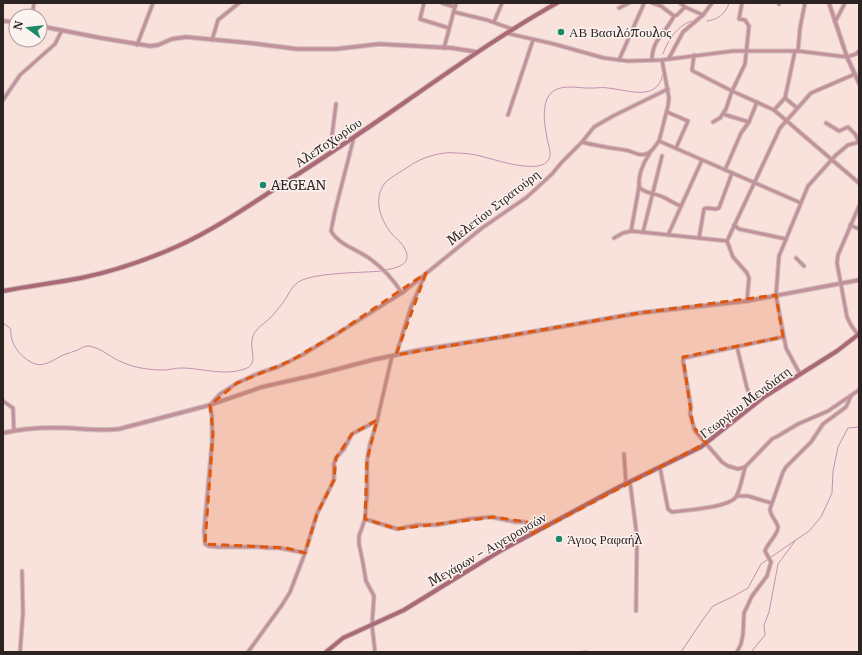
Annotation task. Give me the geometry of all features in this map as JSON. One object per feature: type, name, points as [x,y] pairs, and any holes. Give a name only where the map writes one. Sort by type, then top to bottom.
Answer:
[{"type":"main road","name":"Αλεποχωρίου","points":[[3,291],[82,278],[134,263],[178,246],[221,224],[338,148],[477,52],[512,29],[557,3]]},
{"type":"main road","name":"Γεωργίου Μενιδιάτη","points":[[660,468],[693,452],[754,405],[858,336]]},
{"type":"main road","name":"Μεγάρων - Αιγειρουσών","points":[[326,652],[343,638],[409,607],[476,564],[628,483],[660,468]]},
{"type":"street","points":[[137,44],[153,3]]},
{"type":"street","points":[[212,40],[218,20],[239,3]]},
{"type":"street","points":[[424,3],[420,19],[449,28]]},
{"type":"street","points":[[442,3],[456,5],[444,48]]},
{"type":"street","points":[[494,22],[502,3]]},
{"type":"street","points":[[619,8],[629,3]]},
{"type":"street","points":[[620,60],[644,3]]},
{"type":"street","points":[[652,3],[661,6],[674,16]]},
{"type":"street","points":[[680,3],[685,7],[703,15]]},
{"type":"street","points":[[669,58],[683,32],[703,15],[712,3]]},
{"type":"street","points":[[714,122],[723,114],[745,64],[749,26],[745,20],[739,19],[742,3]]},
{"type":"street","points":[[774,110],[785,98],[805,3]]},
{"type":"street","points":[[829,3],[847,57],[859,83]]},
{"type":"street","points":[[835,22],[845,3]]},
{"type":"street","points":[[652,60],[652,50],[655,45],[674,16],[680,13],[685,7]]},
{"type":"street","points":[[454,12],[494,22],[512,29]]},
{"type":"street","points":[[48,27],[154,46],[172,39],[183,38],[250,43],[304,50],[342,49],[379,44],[461,49],[477,52]]},
{"type":"street","points":[[3,100],[20,75],[55,44],[62,30]]},
{"type":"street","points":[[506,33],[597,56],[620,60],[662,60],[727,51],[796,51],[847,57],[856,54],[859,51]]},
{"type":"street","points":[[508,115],[534,40]]},
{"type":"street","points":[[694,55],[693,72],[774,110],[859,183]]},
{"type":"street","points":[[631,231],[639,187],[638,182],[645,160],[659,140],[667,112],[669,98],[662,60]]},
{"type":"street","points":[[747,301],[749,278],[747,273],[733,256],[727,241],[778,131],[811,93],[857,76]]},
{"type":"street","name":"Μελετίου Στρατούρη","points":[[210,405],[220,394],[237,383],[251,376],[278,367],[302,355],[335,336],[402,292],[482,228],[527,197],[552,174],[597,125],[668,89]]},
{"type":"street","points":[[785,98],[797,108]]},
{"type":"street","points":[[725,170],[743,130],[749,122],[757,102]]},
{"type":"street","points":[[336,104],[331,141],[332,144],[338,148]]},
{"type":"street","points":[[667,112],[688,121],[676,148]]},
{"type":"street","points":[[723,114],[749,122]]},
{"type":"street","points":[[800,374],[788,354],[783,337],[776,295],[779,256],[811,183],[832,159],[848,145],[859,142],[855,134],[848,127],[839,131],[826,123]]},
{"type":"street","points":[[354,137],[331,231],[338,241],[360,252],[381,267],[402,292]]},
{"type":"street","points":[[659,140],[801,203]]},
{"type":"street","points":[[582,142],[596,146],[627,150],[639,155],[646,154],[652,150]]},
{"type":"street","points":[[643,232],[662,156]]},
{"type":"street","points":[[668,235],[702,160]]},
{"type":"street","points":[[699,238],[704,209],[719,208],[732,173]]},
{"type":"street","points":[[639,187],[646,192],[662,197],[673,204],[681,206]]},
{"type":"street","points":[[858,336],[849,321],[837,269],[837,258],[859,206]]},
{"type":"street","points":[[734,225],[739,230],[786,239]]},
{"type":"street","points":[[850,225],[859,229]]},
{"type":"street","points":[[614,238],[631,231],[727,241]]},
{"type":"street","points":[[796,258],[804,266]]},
{"type":"street","points":[[375,652],[372,625],[374,596],[366,581],[359,544],[359,536],[365,518],[367,460],[394,355],[411,307],[426,273]]},
{"type":"street","points":[[3,433],[53,428],[112,430],[210,405],[262,387],[394,355],[639,314],[747,301],[859,280]]},
{"type":"street","points":[[745,467],[738,469],[725,464],[698,435],[693,426],[690,414],[691,406],[683,359],[783,337]]},
{"type":"street","points":[[738,347],[747,388],[754,405]]},
{"type":"street","points":[[660,468],[668,509],[672,512],[723,504],[731,501],[737,496],[745,467],[772,439],[798,424],[828,411],[859,390]]},
{"type":"street","points":[[737,652],[741,644],[743,634],[744,613],[752,596],[766,578],[771,564],[765,551],[778,527],[770,513],[771,503],[786,467],[811,442],[823,424],[846,407],[851,396]]},
{"type":"street","points":[[3,401],[13,408],[14,431]]},
{"type":"street","points":[[210,405],[213,433],[204,531],[205,544],[208,546],[218,547],[286,548],[305,553]]},
{"type":"street","points":[[248,652],[286,599],[295,581],[317,514],[334,480],[334,464],[336,458],[344,449],[352,434],[377,421]]},
{"type":"street","points":[[624,454],[637,537],[636,611]]},
{"type":"street","points":[[737,496],[748,496],[771,503]]},
{"type":"street","points":[[365,518],[397,529],[492,517],[515,522],[526,522],[532,534]]},
{"type":"street","points":[[20,652],[24,612],[22,571]]},
{"type":"highlighted area","points":[[426,273],[396,355],[639,313],[776,295],[783,337],[683,357],[693,426],[706,443],[532,534],[527,522],[494,517],[397,529],[365,519],[367,460],[377,420],[352,434],[336,458],[334,480],[317,514],[305,553],[286,548],[205,544],[213,433],[210,405],[237,383],[290,361],[335,335]]},
{"type":"waterway","points":[[707,21],[721,16],[728,7],[729,3]]},
{"type":"waterway","points":[[663,54],[675,32],[690,21],[696,20]]},
{"type":"waterway","points":[[385,270],[398,267],[407,259],[407,254],[404,247],[387,227],[379,208],[379,195],[381,189],[392,177],[418,161],[444,153],[471,154],[517,165],[537,166],[544,164],[549,159],[550,154],[545,129],[544,113],[545,103],[551,93],[555,90],[567,87],[606,88],[634,92],[649,91],[656,88],[660,82],[663,72]]},
{"type":"waterway","points":[[3,323],[11,329],[12,340],[21,355],[30,362],[39,365],[46,364],[63,355],[89,346],[133,366],[153,370],[189,368],[223,372],[239,371],[247,368],[252,363],[252,340],[255,332],[273,315],[296,284],[302,280],[323,275],[382,271]]},
{"type":"waterway","points":[[681,652],[713,606],[748,588],[761,564],[809,531],[821,517],[832,493],[833,471],[838,447],[848,428],[859,427]]},
{"type":"waterway","points":[[751,652],[765,635],[764,625],[769,612],[778,564],[795,541]]},
{"type":"waterway","points":[[570,652],[589,652]]},
{"type":"place","name":"ΑΒ Βασιλόπουλος","points":[[561,32]]},
{"type":"place","name":"AEGEAN","points":[[263,185]]},
{"type":"place","name":"Άγιος Ραφαήλ","points":[[559,539]]}]
